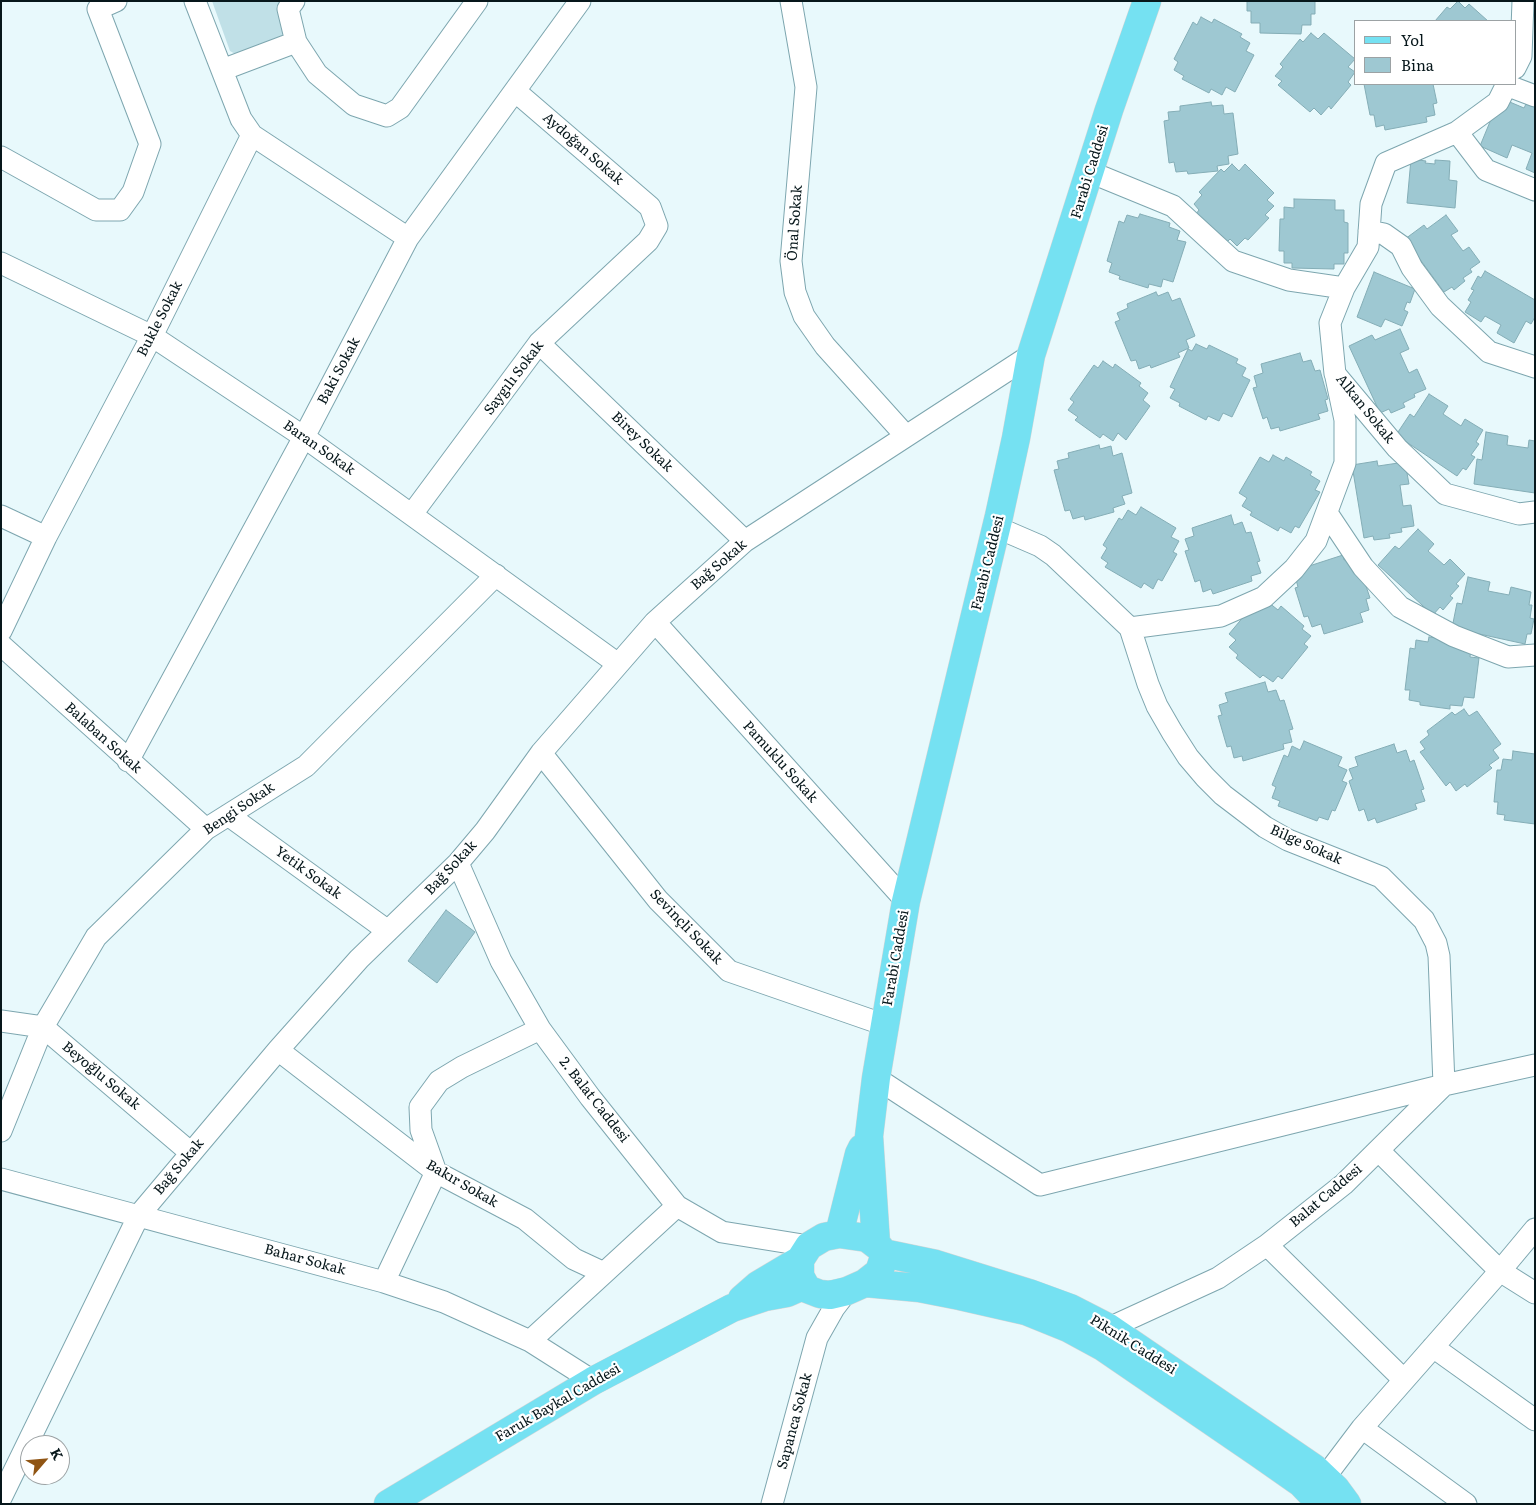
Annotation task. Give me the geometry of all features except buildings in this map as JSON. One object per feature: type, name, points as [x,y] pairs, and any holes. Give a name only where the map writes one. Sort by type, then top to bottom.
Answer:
[{"type":"main road","name":"Farabi Caddesi","points":[[869,1136],[876,1078],[906,901],[996,526],[1016,438],[1031,355],[1130,46],[1147,1]]},
{"type":"main road","points":[[839,1234],[859,1154],[869,1136]]},
{"type":"main road","points":[[869,1136],[871,1193],[883,1260],[879,1272],[856,1287],[830,1295],[820,1294],[806,1270],[824,1237],[839,1234],[867,1238],[880,1248]]},
{"type":"main road","name":"Piknik Caddesi","points":[[880,1248],[1039,1296],[1070,1308],[1109,1328],[1314,1468],[1317,1495]]},
{"type":"main road","name":"Faruk Baykal Caddesi","points":[[388,1504],[593,1380],[732,1308],[765,1297],[787,1293],[806,1270]]},
{"type":"main road","name":"Piknik Caddesi","points":[[856,1287],[919,1288],[1026,1311],[1068,1328],[1103,1347],[1317,1495],[1347,1504]]},
{"type":"street","points":[[1,157],[96,210],[120,210],[133,192],[150,144],[98,9],[116,1]]},
{"type":"street","points":[[195,1],[241,119],[252,135],[408,238]]},
{"type":"street","points":[[294,1],[288,9],[296,42],[317,74],[354,105],[387,116],[400,108],[477,1]]},
{"type":"street","name":"Baki Sokak","points":[[128,760],[304,437],[408,238],[580,1]]},
{"type":"street","name":"Önal Sokak","points":[[791,1],[806,87],[791,261],[795,292],[804,316],[825,346],[906,436]]},
{"type":"street","name":"Alkan Sokak","points":[[1516,66],[1521,56],[1523,1]]},
{"type":"street","points":[[222,70],[296,42]]},
{"type":"street","points":[[1516,84],[1535,96]]},
{"type":"street","name":"Alkan Sokak","points":[[1506,85],[1498,102],[1457,132],[1386,162],[1371,204],[1368,247],[1344,288],[1330,323],[1335,374],[1397,448],[1445,494],[1519,514],[1535,512]]},
{"type":"street","name":"Aydoğan Sokak","points":[[515,91],[650,207]]},
{"type":"street","points":[[1457,132],[1486,170],[1535,190]]},
{"type":"street","name":"Bukle Sokak","points":[[1,631],[46,537],[152,336],[252,135]]},
{"type":"street","points":[[1090,172],[1173,206],[1233,261],[1289,280],[1344,288]]},
{"type":"street","name":"Saygılı Sokak","points":[[412,514],[539,343],[648,241],[657,226],[650,207]]},
{"type":"street","points":[[1369,232],[1384,234],[1401,246],[1412,268],[1440,306],[1489,352],[1535,367]]},
{"type":"street","name":"Baran Sokak","points":[[1,264],[152,336],[304,437],[618,664]]},
{"type":"street","name":"Birey Sokak","points":[[539,343],[745,541]]},
{"type":"street","name":"Bağ Sokak","points":[[1,1498],[139,1215],[278,1050],[359,959],[458,863],[485,831],[540,753],[655,622],[745,541],[1031,355]]},
{"type":"street","points":[[1130,628],[1221,616],[1264,597],[1294,569],[1316,541],[1345,462],[1345,420],[1335,374]]},
{"type":"street","points":[[1327,513],[1363,567],[1400,607],[1454,636],[1508,657],[1535,655]]},
{"type":"street","points":[[1,516],[46,537]]},
{"type":"street","name":"Bilge Sokak","points":[[996,526],[1040,546],[1053,555],[1130,628],[1148,684],[1168,726],[1188,757],[1217,789],[1242,811],[1288,840],[1380,877],[1424,920],[1436,943],[1439,956],[1444,1085]]},
{"type":"street","name":"Bengi Sokak","points":[[1,1131],[43,1027],[96,937],[206,829],[306,766],[496,575]]},
{"type":"street","name":"Pamuklu Sokak","points":[[655,622],[906,901]]},
{"type":"street","name":"Balaban Sokak","points":[[1,645],[206,829]]},
{"type":"street","name":"Sevinçli Sokak","points":[[540,753],[658,900],[729,971],[885,1026]]},
{"type":"street","name":"Yetik Sokak","points":[[228,815],[388,931]]},
{"type":"street","name":"2. Balat Caddesi","points":[[458,863],[501,961],[540,1029],[590,1097],[677,1206],[722,1232],[806,1270]]},
{"type":"street","points":[[1,1022],[43,1027]]},
{"type":"street","name":"Beyoğlu Sokak","points":[[43,1027],[191,1152]]},
{"type":"street","points":[[384,1282],[436,1172],[420,1130],[420,1107],[439,1081],[462,1067],[540,1029]]},
{"type":"street","name":"Bakır Sokak","points":[[278,1050],[436,1172],[525,1219],[574,1259],[604,1273]]},
{"type":"street","points":[[876,1078],[1040,1185],[1444,1085],[1535,1065]]},
{"type":"street","name":"Balat Caddesi","points":[[1109,1328],[1218,1278],[1267,1246],[1344,1184],[1444,1085]]},
{"type":"street","points":[[1379,1150],[1500,1271],[1535,1293]]},
{"type":"street","name":"Bahar Sokak","points":[[1,1179],[384,1282],[444,1302],[530,1341],[593,1380]]},
{"type":"street","points":[[530,1341],[677,1206]]},
{"type":"street","points":[[1317,1495],[1362,1428],[1535,1229]]},
{"type":"street","points":[[1267,1246],[1404,1380]]},
{"type":"street","name":"Sapanca Sokak","points":[[806,1270],[817,1338]]},
{"type":"street","name":"Sapanca Sokak","points":[[772,1504],[817,1338],[834,1308],[856,1287]]},
{"type":"street","points":[[1433,1347],[1535,1420]]},
{"type":"street","points":[[1362,1428],[1466,1504]]},
{"type":"shaded area","points":[[212,1],[282,1],[287,29],[283,36],[237,55],[230,51]]}]
